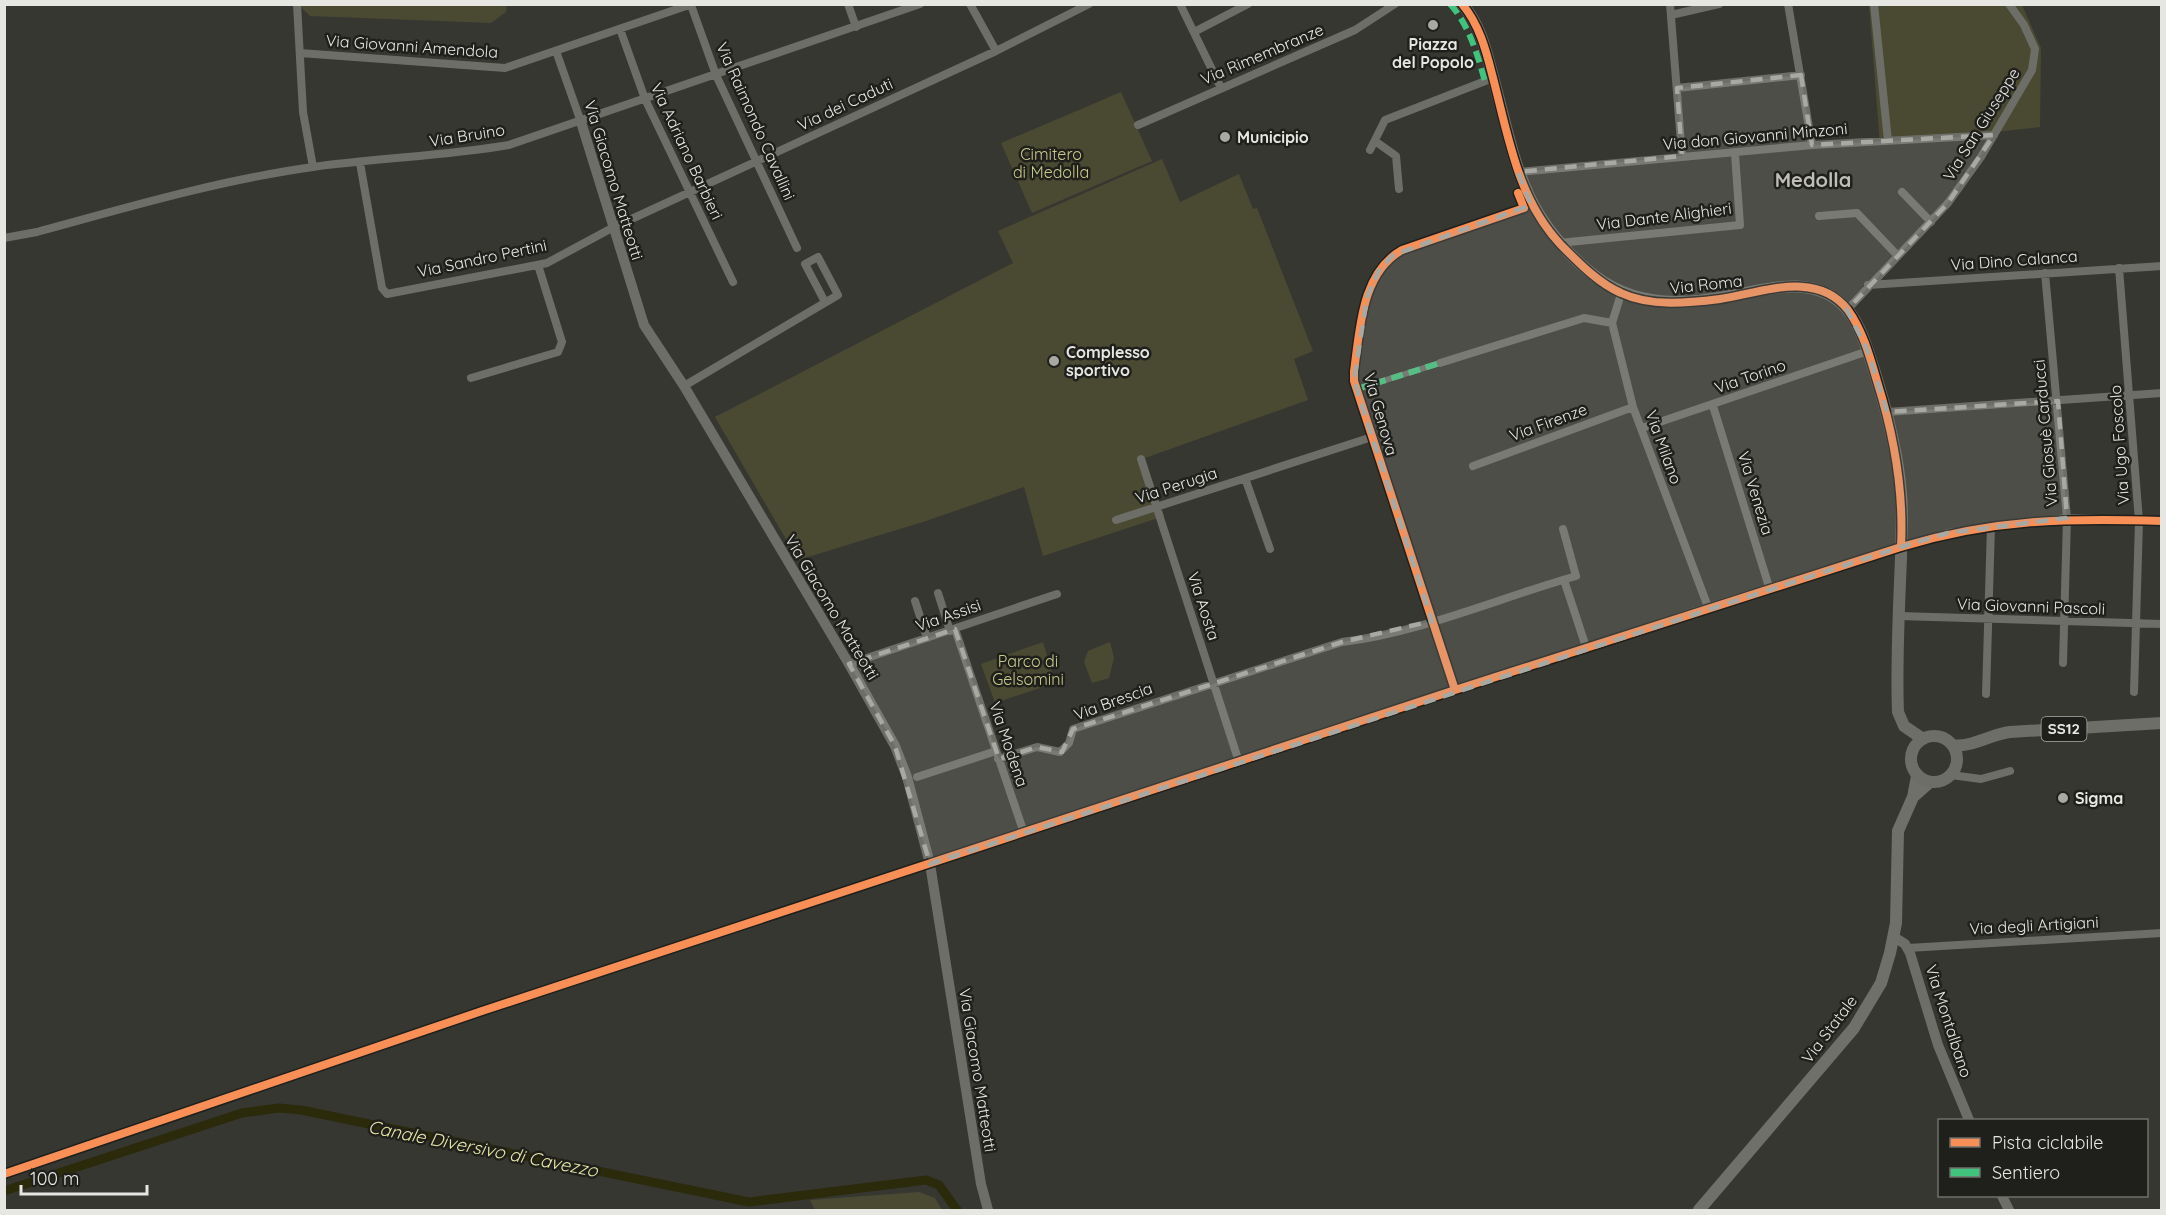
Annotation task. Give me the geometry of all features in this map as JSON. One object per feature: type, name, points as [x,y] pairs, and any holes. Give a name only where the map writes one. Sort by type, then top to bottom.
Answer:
[{"type":"main road","name":"Via Roma","points":[[1462,4],[1478,29],[1518,172],[1531,205],[1559,243],[1585,268],[1621,294],[1644,300],[1693,302],[1793,285],[1827,294],[1847,310],[1868,351],[1887,412],[1901,494],[1898,712],[1907,730],[1912,750]]},
{"type":"main road","name":"SS12","points":[[1970,744],[1989,736],[2010,732],[2162,723]]},
{"type":"main road","points":[[1907,730],[1923,739],[1939,737],[1952,745],[1970,744]]},
{"type":"main road","points":[[1923,739],[1912,750],[1910,761],[1917,776],[1930,782],[1943,781],[1951,775],[1957,761],[1970,744]]},
{"type":"main road","points":[[1952,745],[1957,761]]},
{"type":"main road","name":"Via Statale","points":[[1699,1210],[1854,1028],[1881,983],[1894,937],[1897,841],[1917,776]]},
{"type":"main road","name":"Via Statale","points":[[1912,797],[1930,782]]},
{"type":"street","points":[[297,4],[303,112],[313,167]]},
{"type":"street","points":[[848,4],[856,27]]},
{"type":"street","name":"Via Bruino","points":[[4,238],[37,232],[245,179],[313,167],[454,154],[509,145],[920,4]]},
{"type":"street","points":[[970,4],[996,51]]},
{"type":"street","name":"Via dei Caduti","points":[[612,228],[996,51],[1089,4]]},
{"type":"street","points":[[1180,4],[1221,88]]},
{"type":"street","points":[[1194,32],[1248,4]]},
{"type":"street","name":"Via Rimembranze","points":[[1138,125],[1355,30],[1395,4]]},
{"type":"street","points":[[1670,4],[1682,156]]},
{"type":"street","points":[[1671,15],[1719,4]]},
{"type":"street","points":[[1788,4],[1812,145]]},
{"type":"street","points":[[1874,4],[1888,141]]},
{"type":"street","name":"Via San Giuseppe","points":[[1847,310],[1868,285],[1931,222],[1981,157],[2032,70],[2035,49],[2024,25],[2010,4]]},
{"type":"street","name":"Via Giovanni Amendola","points":[[300,53],[505,68],[691,5]]},
{"type":"street","name":"Via Raimondo Cavallini","points":[[691,5],[716,75],[797,248]]},
{"type":"street","name":"Via Adriano Barbieri","points":[[620,29],[645,99],[688,193],[733,282]]},
{"type":"street","name":"Via Giacomo Matteotti","points":[[556,51],[581,122],[612,228],[644,325],[684,386],[895,746],[909,786],[930,864],[981,1184],[988,1210]]},
{"type":"street","points":[[1677,88],[1801,75]]},
{"type":"street","points":[[1370,150],[1385,120],[1493,78]]},
{"type":"street","name":"Via don Giovanni Minzoni","points":[[1518,172],[1682,156],[1735,154],[1812,145],[1994,135]]},
{"type":"street","points":[[1375,141],[1396,156],[1399,189]]},
{"type":"street","name":"Via Dante Alighieri","points":[[1559,243],[1740,225],[1735,154]]},
{"type":"street","name":"Via Sandro Pertini","points":[[360,163],[382,288],[387,294],[547,263],[612,228]]},
{"type":"street","points":[[1902,192],[1931,222]]},
{"type":"street","name":"Via Genova","points":[[1455,690],[1371,437],[1354,371],[1367,297],[1384,262],[1402,250],[1531,205]]},
{"type":"street","points":[[1819,216],[1857,213],[1898,256]]},
{"type":"street","points":[[684,386],[838,295],[818,257],[805,264],[825,302]]},
{"type":"street","points":[[471,378],[558,352],[562,342],[538,265]]},
{"type":"street","name":"Via Dino Calanca","points":[[1868,285],[2162,266]]},
{"type":"street","name":"Via Ugo Foscolo","points":[[2120,268],[2139,521],[2134,624],[2134,692]]},
{"type":"street","name":"Via Giosuè Carducci","points":[[2045,273],[2067,518],[2063,663]]},
{"type":"street","points":[[1357,389],[1584,318],[1612,323],[1621,294]]},
{"type":"street","name":"Via Milano","points":[[1612,323],[1634,407],[1708,607]]},
{"type":"street","name":"Via Torino","points":[[1642,428],[1868,351]]},
{"type":"street","points":[[1887,412],[2162,393]]},
{"type":"street","name":"Via Venezia","points":[[1713,405],[1770,590]]},
{"type":"street","name":"Via Firenze","points":[[1473,466],[1634,407]]},
{"type":"street","name":"Via Perugia","points":[[1116,520],[1371,437]]},
{"type":"street","name":"Via Aosta","points":[[1141,459],[1239,762]]},
{"type":"street","points":[[1245,478],[1270,549]]},
{"type":"street","points":[[930,864],[1708,607],[1770,590],[1948,533],[2067,518],[2162,521]]},
{"type":"street","points":[[1986,694],[1991,526]]},
{"type":"street","points":[[1213,682],[1342,642],[1365,639],[1432,621],[1576,576],[1563,529]]},
{"type":"street","points":[[1564,580],[1586,647]]},
{"type":"street","name":"Via Modena","points":[[938,593],[1024,833]]},
{"type":"street","name":"Via Assisi","points":[[849,664],[1057,594]]},
{"type":"street","points":[[915,601],[927,638]]},
{"type":"street","name":"Via Giovanni Pascoli","points":[[1899,616],[2162,624]]},
{"type":"street","name":"Via Brescia","points":[[997,755],[1037,747],[1060,752],[1069,743],[1073,729],[1213,682]]},
{"type":"street","points":[[917,777],[997,755]]},
{"type":"street","points":[[1951,775],[1981,779],[2010,771]]},
{"type":"street","name":"Via degli Artigiani","points":[[1908,948],[2162,933]]},
{"type":"street","name":"Via Montalbano","points":[[1894,937],[1908,948],[1941,1054],[1969,1119]]},
{"type":"highlighted area","points":[[1801,75],[1812,145],[1994,135],[1948,203],[1847,310],[1868,351],[1887,412],[2058,401],[2067,518],[1948,533],[1901,547],[930,864],[895,746],[849,664],[955,629],[999,759],[1037,747],[1062,752],[1073,729],[1342,642],[1432,621],[1354,381],[1367,297],[1379,270],[1393,255],[1531,205],[1518,172],[1682,156],[1677,88]]},
{"type":"green space","points":[[299,5],[507,5],[506,12],[491,23],[310,16]]},
{"type":"green space","points":[[1869,5],[2022,5],[2041,48],[2040,127],[1880,145]]},
{"type":"green space","name":"Cimitero di Medolla","points":[[1121,92],[1152,161],[1032,213],[1001,143]]},
{"type":"green space","name":"Complesso sportivo","points":[[1162,159],[1180,202],[1239,174],[1253,209],[1257,208],[1313,351],[1294,359],[1308,400],[1145,458],[1164,516],[1043,556],[1024,487],[926,521],[798,560],[715,417],[1013,263],[998,231]]},
{"type":"green space","name":"Parco di Gelsomini","points":[[1043,642],[1055,683],[995,703],[981,664]]},
{"type":"green space","points":[[1110,642],[1114,658],[1109,678],[1092,683],[1084,662],[1088,651]]},
{"type":"green space","points":[[919,1192],[935,1198],[942,1210],[815,1210],[810,1200]]},
{"type":"waterway","name":"Canale Diversivo di Cavezzo","points":[[4,1191],[242,1113],[279,1108],[301,1110],[749,1202],[926,1180],[939,1185],[957,1210]]},
{"type":"marked path","points":[[1450,4],[1468,32],[1486,85]]},
{"type":"marked path","points":[[1357,389],[1440,363]]},
{"type":"cycle path","points":[[1462,4],[1473,20],[1484,47],[1516,165],[1534,207],[1546,227],[1561,245],[1597,278],[1621,293],[1645,300],[1670,303],[1720,299],[1770,289],[1804,287],[1820,290],[1835,298],[1848,310],[1866,344],[1888,422],[1899,484],[1901,547]]},
{"type":"cycle path","points":[[1455,690],[1354,381],[1354,371],[1365,304],[1370,288],[1388,260],[1402,250],[1524,208],[1518,193]]},
{"type":"cycle path","points":[[4,1174],[482,1011],[1455,690],[1901,547],[1967,531],[2030,522],[2162,521]]},
{"type":"place","name":"Piazza del Popolo","points":[[1433,25]]},
{"type":"place","name":"Municipio","points":[[1225,137]]},
{"type":"place","name":"Complesso sportivo","points":[[1054,361]]},
{"type":"place","name":"Sigma","points":[[2063,798]]},
{"type":"district","name":"Medolla","points":[[1813,180]]}]
